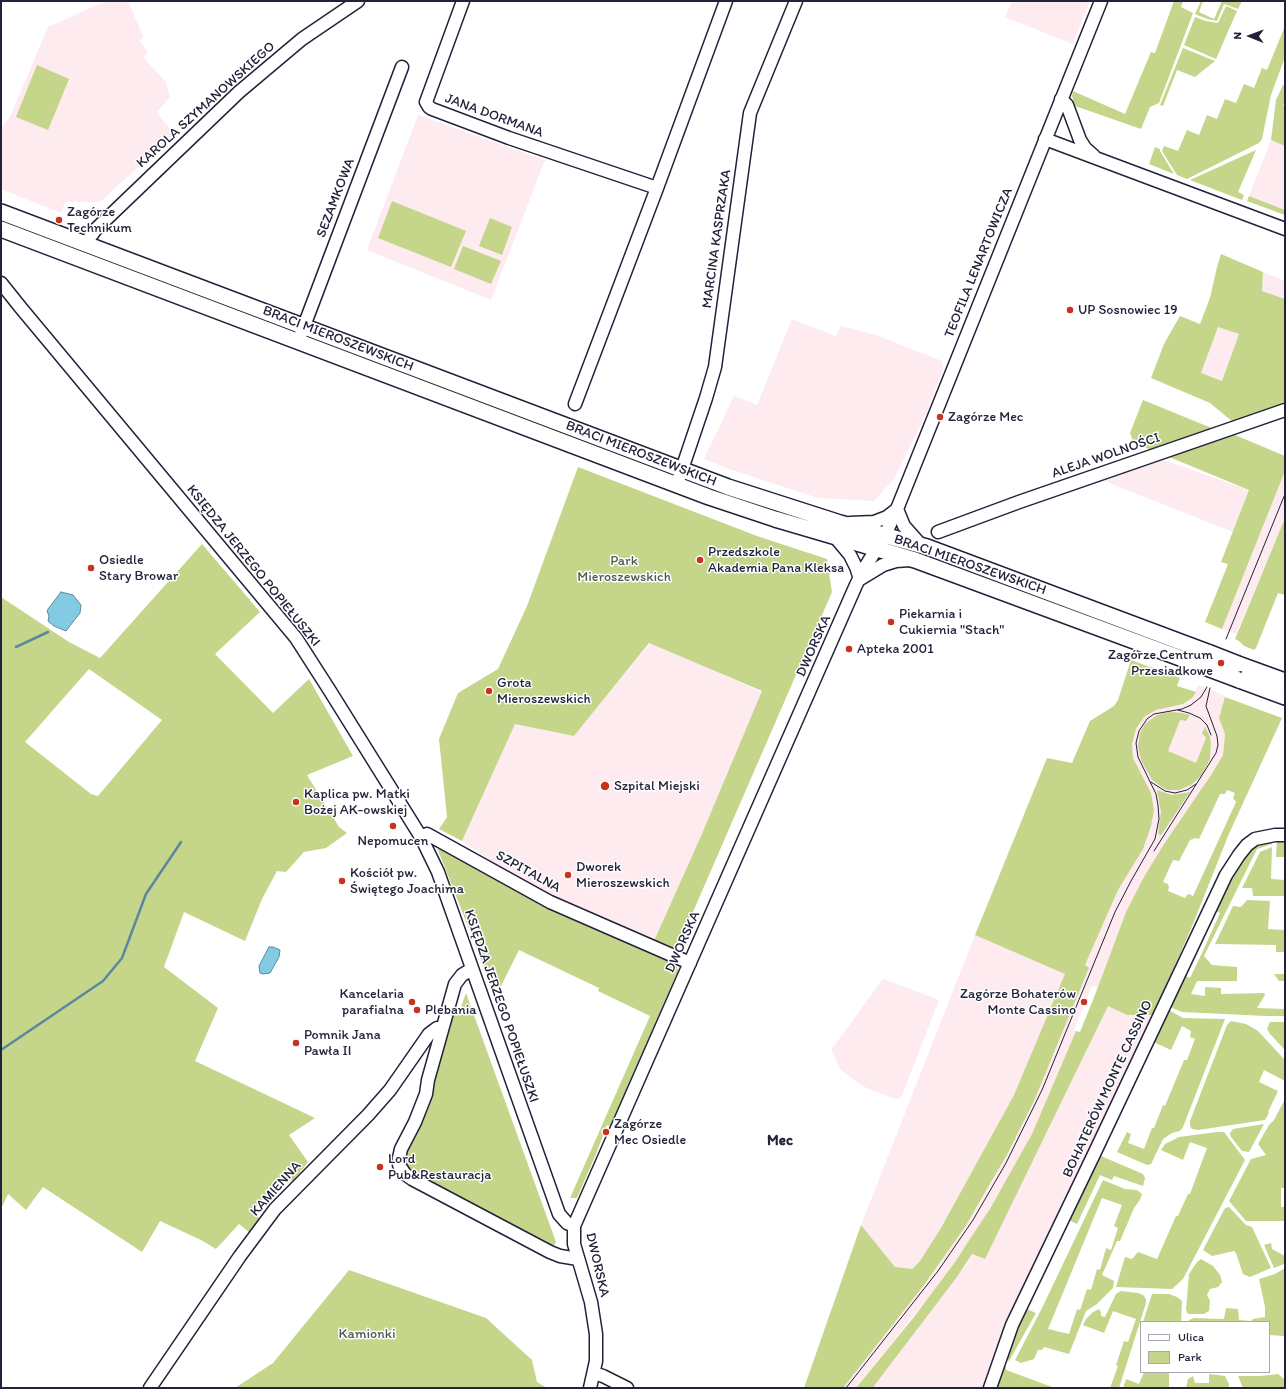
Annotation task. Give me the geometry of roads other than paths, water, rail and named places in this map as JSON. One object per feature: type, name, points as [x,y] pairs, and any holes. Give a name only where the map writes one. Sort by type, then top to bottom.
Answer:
[{"type":"main road","name":"BRACI MIEROSZEWSKICH","points":[[1,212],[85,244],[301,334],[677,484],[750,511],[835,538],[915,560],[1239,680],[1257,679],[1285,681]]},
{"type":"main road","name":"BRACI MIEROSZEWSKICH","points":[[1,229],[110,270],[301,334],[682,469],[728,487],[840,523],[920,544],[1238,664],[1257,679],[1285,697]]},
{"type":"main road","points":[[49,246],[79,247],[85,244],[96,260],[110,270]]},
{"type":"street","name":"KAROLA SZYMANOWSKIEGO","points":[[85,244],[96,229],[239,92],[302,39],[358,1]]},
{"type":"street","name":"JANA DORMANA","points":[[463,1],[426,102],[429,107],[509,138],[657,188]]},
{"type":"street","points":[[575,404],[726,1]]},
{"type":"street","name":"MARCINA KASPRZAKA","points":[[677,484],[706,398],[715,366],[750,113],[796,1]]},
{"type":"street","name":"TEOFILA LENARTOWICZA","points":[[885,536],[1101,1]]},
{"type":"street","name":"SEZAMKOWA","points":[[301,334],[402,67]]},
{"type":"street","points":[[1061,99],[1067,105],[1082,144],[1089,152],[1100,160]]},
{"type":"street","points":[[1045,139],[1285,229]]},
{"type":"street","name":"KSIĘDZA JERZEGO POPIEŁUSZKI","points":[[1,283],[296,638],[421,837],[438,872],[559,1214],[567,1223],[574,1226]]},
{"type":"street","name":"ALEJA WOLNOŚCI","points":[[938,532],[1019,502],[1285,410]]},
{"type":"street","points":[[840,523],[874,522],[887,517],[897,509],[904,526],[920,544]]},
{"type":"street","name":"DWORSKA","points":[[590,1388],[594,1373],[597,1347],[594,1318],[574,1244],[574,1226],[864,569],[885,536]]},
{"type":"street","points":[[835,538],[850,555],[860,579],[883,565],[896,561],[915,560]]},
{"type":"street","name":"SZPITALNA","points":[[421,837],[427,834],[550,902],[690,963]]},
{"type":"street","name":"BOHATERÓW MONTE CASSINO","points":[[990,1388],[1012,1325],[1226,875],[1239,854],[1255,839],[1275,835],[1285,835]]},
{"type":"street","points":[[472,969],[462,975],[455,984],[428,1080],[426,1094],[415,1122],[401,1149],[399,1165],[401,1170],[412,1179],[550,1252],[560,1256],[578,1259]]},
{"type":"street","name":"KAMIENNA","points":[[150,1388],[240,1256],[275,1209],[368,1115],[390,1090],[429,1034],[437,1028],[442,1030]]},
{"type":"street","points":[[594,1373],[627,1388]]},
{"type":"water","points":[[61,592],[73,595],[81,605],[80,613],[66,631],[54,626],[48,621],[49,616],[47,611]]},
{"type":"water","points":[[269,947],[280,950],[279,957],[270,973],[263,974],[260,973],[259,966]]},
{"type":"waterway","points":[[16,647],[48,632]]},
{"type":"waterway","points":[[1,1050],[103,981],[122,958],[146,894],[181,842]]},
{"type":"tram line","points":[[1226,639],[1285,494]]},
{"type":"tram line","points":[[846,1388],[938,1271],[973,1220],[1006,1163],[1042,1090],[1115,912],[1155,839],[1159,819],[1158,805],[1156,794],[1138,757],[1136,743],[1139,731],[1147,719],[1154,714],[1182,709],[1191,705],[1201,697],[1207,687]]},
{"type":"tram line","points":[[1154,851],[1216,753],[1218,745],[1217,736],[1206,706],[1210,688]]},
{"type":"tram line","points":[[1178,710],[1200,718],[1207,725],[1211,735]]},
{"type":"tram line","points":[[1151,782],[1165,791],[1175,793],[1187,790],[1196,784]]},
{"type":"place","name":"Zagórze Technikum","points":[[59,220]]},
{"type":"place","name":"UP Sosnowiec 19","points":[[1070,310]]},
{"type":"place","name":"Zagórze Mec","points":[[940,417]]},
{"type":"place","name":"Przedszkole Akademia Pana Kleksa","points":[[700,560]]},
{"type":"place","name":"Osiedle Stary Browar","points":[[91,568]]},
{"type":"place","name":"Piekarnia i Cukiernia \"Stach\"","points":[[891,622]]},
{"type":"place","name":"Apteka 2001","points":[[849,649]]},
{"type":"place","name":"Zagórze Centrum Przesiadkowe","points":[[1221,663]]},
{"type":"place","name":"Grota Mieroszewskich","points":[[489,691]]},
{"type":"place","name":"Szpital Miejski","points":[[605,786]]},
{"type":"place","name":"Kaplica pw. Matki Bożej AK-owskiej","points":[[296,802]]},
{"type":"place","name":"Nepomucen","points":[[393,826]]},
{"type":"place","name":"Dworek Mieroszewskich","points":[[568,875]]},
{"type":"place","name":"Kościół pw. Świętego Joachima","points":[[342,881]]},
{"type":"place","name":"Kancelaria parafialna","points":[[412,1002]]},
{"type":"place","name":"Zagórze Bohaterów Monte Cassino","points":[[1084,1002]]},
{"type":"place","name":"Plebania","points":[[417,1010]]},
{"type":"place","name":"Pomnik Jana Pawła II","points":[[296,1043]]},
{"type":"place","name":"Zagórze Mec Osiedle","points":[[606,1132]]},
{"type":"place","name":"Lord Pub&Restauracja","points":[[380,1167]]},
{"type":"district","name":"Mec","points":[[780,1141]]},
{"type":"park label","name":"Park Mieroszewskich","points":[[624,570]]},
{"type":"park label","name":"Kamionki","points":[[367,1334]]}]
